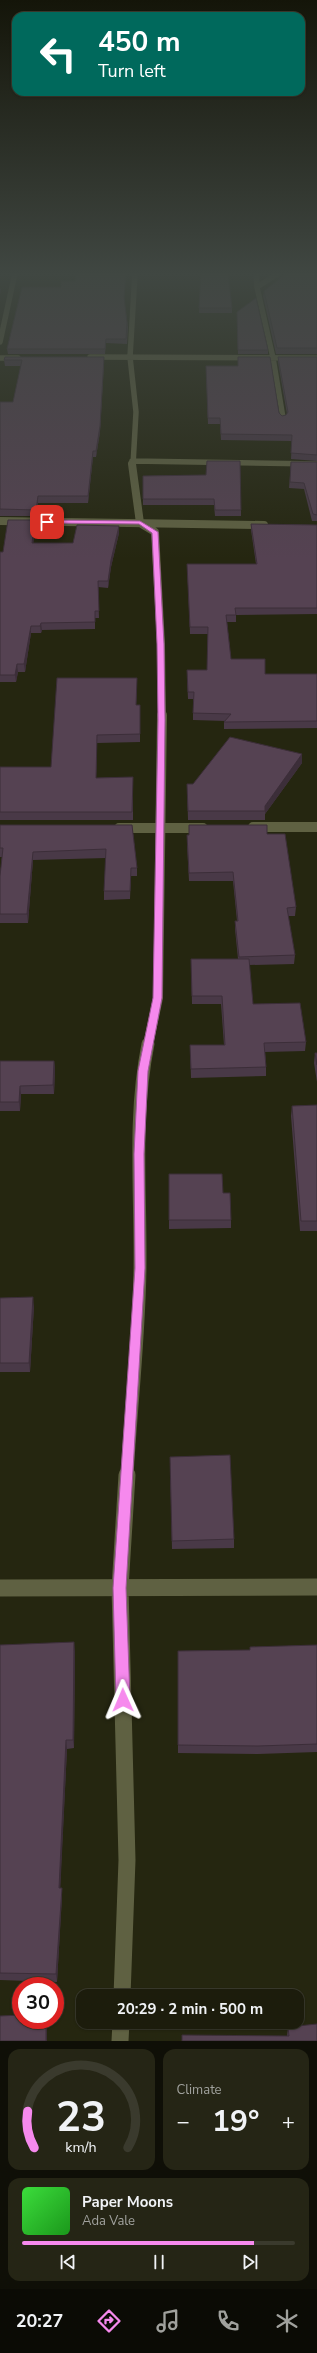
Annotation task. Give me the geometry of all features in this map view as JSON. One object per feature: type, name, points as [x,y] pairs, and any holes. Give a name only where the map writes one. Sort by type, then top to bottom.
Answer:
[{"type":"street","points":[[131,368],[136,412],[132,462],[140,523]]},
{"type":"street","points":[[276,368],[283,418]]},
{"type":"street","points":[[132,462],[317,464]]},
{"type":"street","points":[[0,521],[271,525]]},
{"type":"street","points":[[122,1989],[127,1860],[120,1588],[140,1268],[138,1168],[143,1071],[158,998],[161,675],[155,532],[140,523]]},
{"type":"street","points":[[244,828],[317,827]]},
{"type":"street","points":[[112,828],[213,828]]},
{"type":"street","points":[[0,1588],[317,1587]]},
{"type":"street","points":[[120,2041],[121,2029]]},
{"type":"building","points":[[20,368],[103,368],[100,426],[96,451],[93,451],[88,496],[38,496],[36,510],[0,509],[0,402],[13,402]]},
{"type":"building","points":[[206,368],[272,368],[279,413],[282,416],[286,415],[288,412],[280,368],[317,368],[317,455],[291,453],[292,435],[221,434],[220,418],[208,418]]},
{"type":"building","points":[[207,461],[240,461],[241,510],[215,510],[214,499],[143,499],[143,476],[206,475]]},
{"type":"building","points":[[291,462],[317,462],[317,515],[313,514],[304,483],[290,482]]},
{"type":"building","points":[[8,520],[35,520],[32,543],[73,543],[77,525],[119,526],[108,581],[98,581],[99,611],[95,611],[95,622],[41,623],[40,626],[31,626],[24,664],[17,664],[15,675],[0,675],[0,552],[3,552]]},
{"type":"building","points":[[251,524],[317,525],[317,608],[235,608],[236,615],[226,615],[231,659],[265,659],[265,674],[317,674],[317,721],[224,722],[231,714],[193,713],[194,692],[188,692],[187,670],[207,670],[208,627],[190,627],[187,564],[257,564]]},
{"type":"building","points":[[57,678],[137,678],[136,705],[140,705],[140,734],[97,735],[96,778],[133,777],[132,812],[0,812],[0,767],[51,767]]},
{"type":"building","points":[[230,737],[302,754],[265,806],[265,811],[188,811],[187,784],[193,784]]},
{"type":"building","points":[[0,825],[132,825],[137,868],[131,868],[130,891],[104,891],[106,849],[33,852],[27,914],[0,914],[0,876],[3,848],[0,848]]},
{"type":"building","points":[[189,825],[267,825],[267,834],[285,834],[296,907],[287,908],[295,955],[239,957],[235,921],[238,921],[233,872],[189,873],[187,835],[189,835]]},
{"type":"building","points":[[191,959],[249,959],[253,1004],[300,1003],[306,1042],[264,1043],[266,1067],[191,1069],[190,1045],[225,1045],[222,996],[192,996]]},
{"type":"building","points":[[315,1053],[317,1053],[317,1065]]},
{"type":"building","points":[[0,1061],[54,1061],[53,1085],[20,1086],[19,1102],[0,1102]]},
{"type":"building","points":[[317,1105],[317,1221],[301,1221],[292,1106]]},
{"type":"building","points":[[169,1174],[222,1174],[223,1193],[230,1193],[231,1220],[169,1220]]},
{"type":"building","points":[[33,1297],[29,1363],[0,1363],[0,1298]]},
{"type":"building","points":[[230,1455],[234,1539],[172,1541],[170,1457]]},
{"type":"building","points":[[74,1642],[73,1740],[66,1740],[59,1888],[62,1888],[56,1974],[0,1973],[0,1645]]},
{"type":"building","points":[[317,1645],[317,1744],[258,1746],[178,1745],[178,1651],[250,1650],[250,1647]]},
{"type":"building","points":[[12,2015],[12,2029],[46,2029],[46,2041],[0,2041],[0,2016]]},
{"type":"building","points":[[317,2024],[317,2041],[182,2041],[182,2035],[289,2036],[288,2029],[304,2029],[304,2025]]},
{"type":"route","points":[[47,522],[140,523],[155,532],[161,644],[162,720],[158,998],[143,1071],[138,1168],[140,1268],[120,1588],[123,1700]]}]
